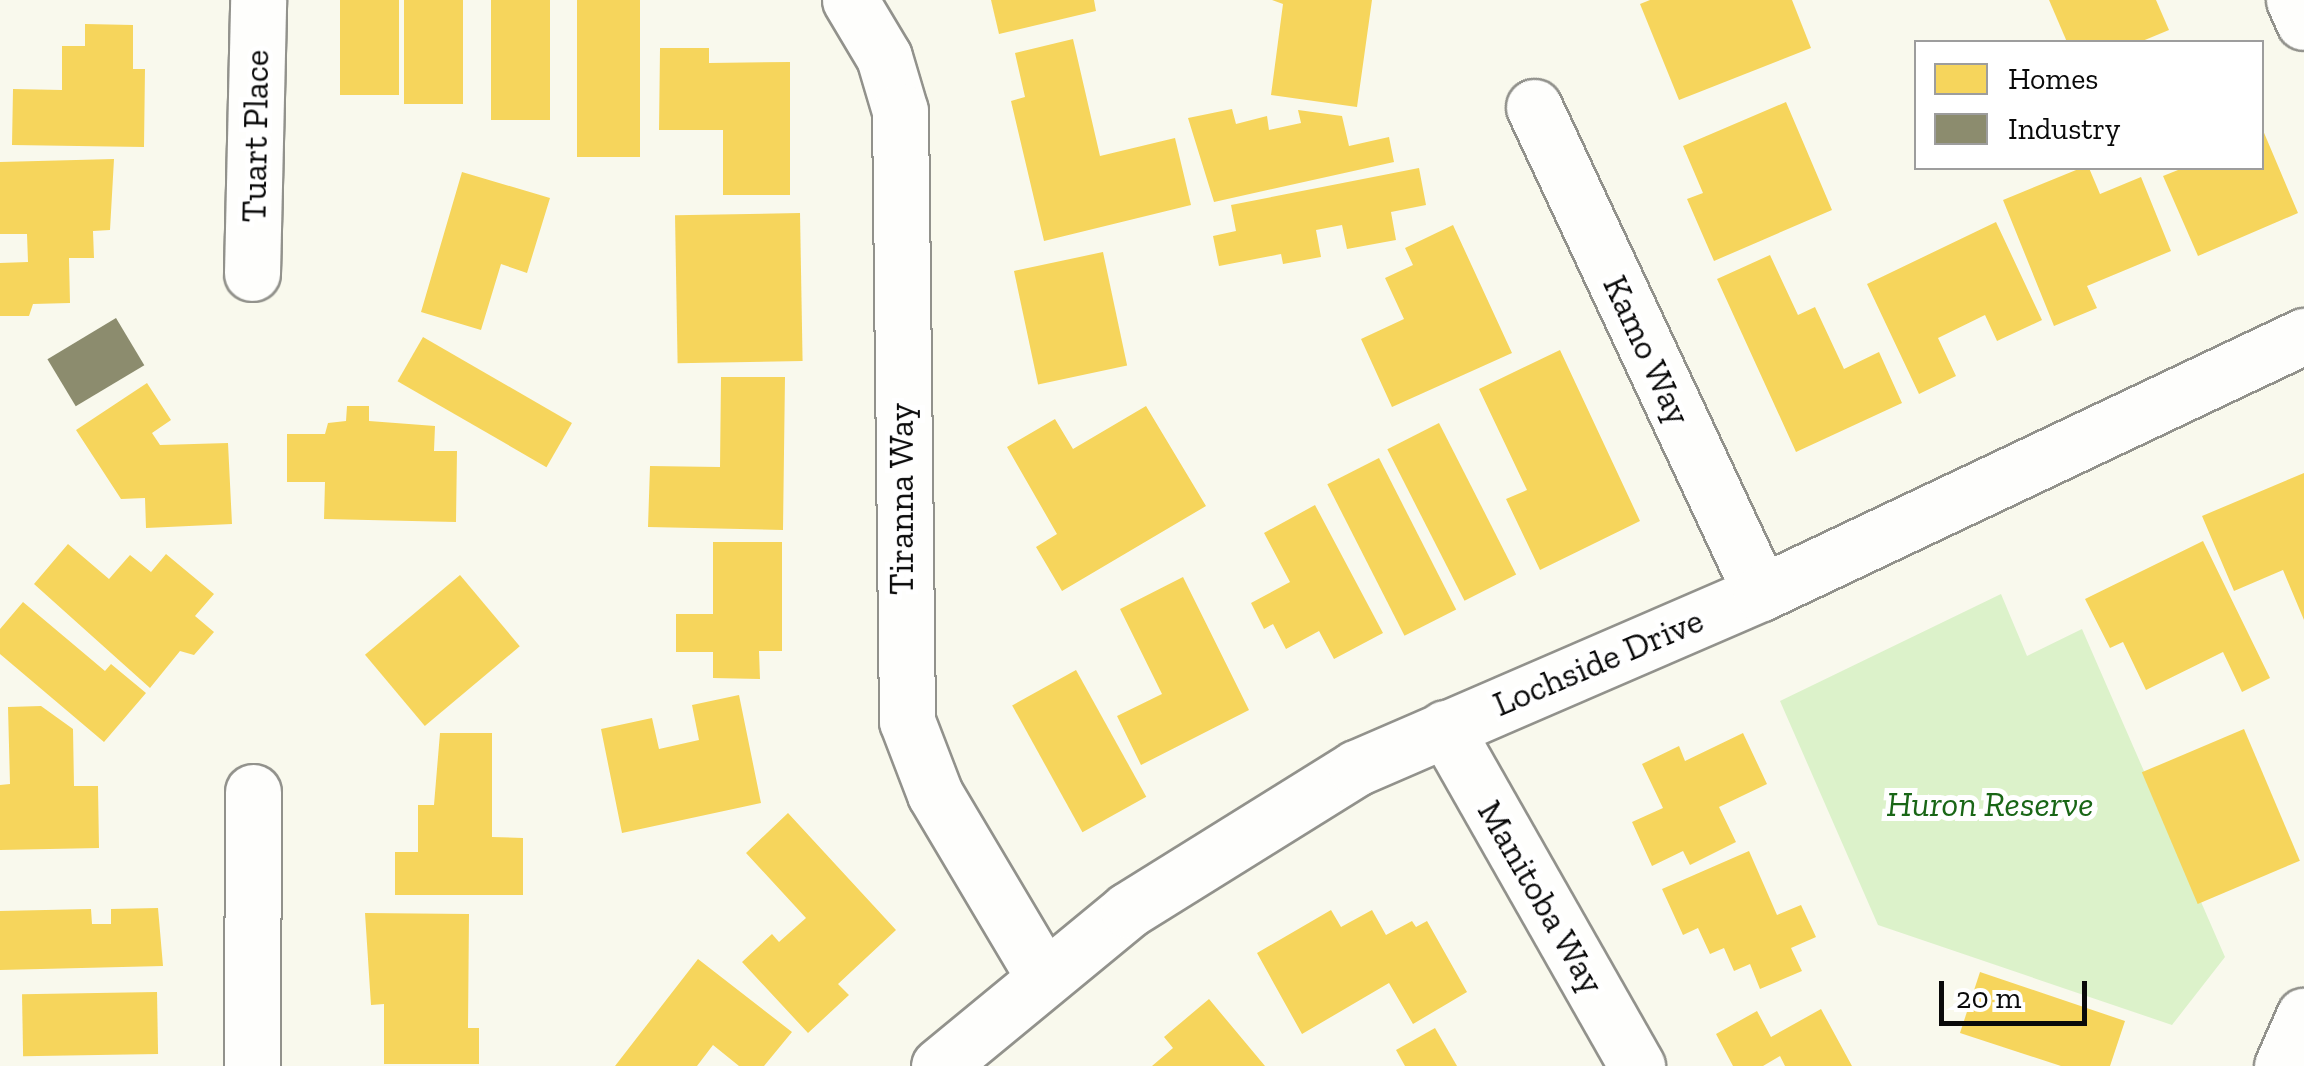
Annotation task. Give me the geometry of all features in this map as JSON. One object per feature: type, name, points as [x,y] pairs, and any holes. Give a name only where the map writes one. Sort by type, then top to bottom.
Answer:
[{"type":"street","name":"Tuart Place","points":[[252,272],[258,0]]},
{"type":"street","name":"Tiranna Way","points":[[850,0],[884,58],[900,111],[907,721],[935,794],[1043,976]]},
{"type":"street","points":[[2294,0],[2304,22]]},
{"type":"street","name":"Kamo Way","points":[[1534,107],[1762,593]]},
{"type":"street","name":"Lochside Drive","points":[[939,1066],[1043,976],[1128,910],[1356,768],[1762,593],[2304,336]]},
{"type":"street","name":"Manitoba Way","points":[[1445,728],[1637,1066]]},
{"type":"street","points":[[252,792],[252,1066]]},
{"type":"street","points":[[2282,1066],[2304,1016]]},
{"type":"green space","name":"Huron Reserve","points":[[2001,594],[2027,656],[2082,629],[2225,957],[2172,1025],[1878,925],[1780,701]]},
{"type":"building: Homes","points":[[340,0],[399,0],[399,95],[340,95]]},
{"type":"building: Homes","points":[[404,0],[463,0],[463,104],[404,104]]},
{"type":"building: Homes","points":[[491,0],[550,0],[550,120],[491,120]]},
{"type":"building: Homes","points":[[577,0],[640,0],[640,157],[577,157]]},
{"type":"building: Homes","points":[[991,0],[1094,0],[1096,11],[999,34]]},
{"type":"building: Homes","points":[[1272,0],[1372,0],[1357,107],[1271,95],[1283,4]]},
{"type":"building: Homes","points":[[1650,0],[1792,0],[1811,48],[1679,100],[1640,4]]},
{"type":"building: Homes","points":[[2049,0],[2156,0],[2169,30],[2145,40],[2066,40]]},
{"type":"building: Homes","points":[[85,24],[133,25],[133,69],[145,69],[144,147],[12,145],[13,89],[62,90],[62,46],[85,46]]},
{"type":"building: Homes","points":[[1073,39],[1100,156],[1175,138],[1191,205],[1044,241],[1011,101],[1025,97],[1015,53]]},
{"type":"building: Homes","points":[[660,48],[709,48],[709,63],[790,62],[790,195],[723,195],[723,130],[659,130]]},
{"type":"building: Homes","points":[[1786,102],[1832,210],[1714,261],[1687,199],[1703,193],[1683,146]]},
{"type":"building: Homes","points":[[1232,109],[1236,124],[1267,116],[1269,130],[1301,123],[1298,110],[1342,116],[1349,146],[1389,137],[1394,162],[1214,202],[1188,118]]},
{"type":"building: Homes","points":[[2264,133],[2298,213],[2198,256],[2163,176],[2178,170],[2264,170]]},
{"type":"building: Homes","points":[[114,159],[110,230],[93,231],[94,258],[69,258],[70,303],[33,304],[29,316],[0,316],[0,263],[28,262],[27,234],[0,234],[0,162]]},
{"type":"building: Homes","points":[[1419,168],[1426,205],[1391,212],[1396,240],[1347,249],[1342,225],[1316,230],[1321,257],[1283,264],[1281,254],[1219,266],[1213,236],[1236,231],[1231,205]]},
{"type":"building: Homes","points":[[2076,170],[2090,170],[2100,194],[2141,177],[2171,251],[2087,286],[2097,308],[2054,326],[2003,200]]},
{"type":"building: Homes","points":[[462,172],[550,198],[527,273],[501,264],[481,330],[421,312]]},
{"type":"building: Homes","points":[[800,213],[803,361],[678,363],[675,215]]},
{"type":"building: Homes","points":[[1996,222],[2042,320],[1997,341],[1985,315],[1938,338],[1956,376],[1919,394],[1867,284]]},
{"type":"building: Homes","points":[[1453,225],[1512,353],[1392,407],[1361,339],[1404,319],[1385,278],[1413,265],[1405,248]]},
{"type":"building: Homes","points":[[1103,252],[1127,365],[1038,384],[1014,271]]},
{"type":"building: Homes","points":[[1770,255],[1798,315],[1815,307],[1844,369],[1879,352],[1902,403],[1796,452],[1717,279]]},
{"type":"building: Homes","points":[[423,337],[572,423],[546,467],[398,381]]},
{"type":"building: Homes","points":[[1560,350],[1640,521],[1540,570],[1506,499],[1527,490],[1479,389]]},
{"type":"building: Homes","points":[[721,377],[785,377],[783,530],[648,527],[650,466],[720,467]]},
{"type":"building: Homes","points":[[147,383],[171,420],[152,433],[160,445],[228,443],[232,524],[146,528],[145,498],[121,499],[76,430]]},
{"type":"building: Homes","points":[[347,406],[369,406],[369,421],[435,426],[434,451],[457,451],[456,522],[324,519],[325,482],[287,482],[287,434],[325,434],[328,423],[346,421]]},
{"type":"building: Homes","points":[[1146,406],[1206,506],[1062,591],[1036,547],[1057,534],[1007,447],[1055,419],[1073,449]]},
{"type":"building: Homes","points":[[1439,423],[1516,574],[1465,601],[1387,449]]},
{"type":"building: Homes","points":[[1379,458],[1456,609],[1405,636],[1327,484]]},
{"type":"building: Homes","points":[[2304,473],[2304,620],[2283,570],[2234,591],[2202,516]]},
{"type":"building: Homes","points":[[1315,505],[1383,633],[1334,659],[1319,631],[1286,649],[1273,624],[1264,629],[1251,603],[1290,582],[1264,533]]},
{"type":"building: Homes","points":[[2203,541],[2270,678],[2242,692],[2223,652],[2146,690],[2123,642],[2110,648],[2085,599]]},
{"type":"building: Homes","points":[[713,542],[782,542],[782,651],[759,651],[760,679],[713,678],[713,652],[676,652],[676,614],[713,614]]},
{"type":"building: Homes","points":[[68,544],[109,579],[130,555],[151,572],[166,554],[214,594],[195,616],[214,632],[194,655],[180,651],[150,688],[34,584]]},
{"type":"building: Homes","points":[[460,575],[520,646],[425,726],[365,655]]},
{"type":"building: Homes","points":[[1183,577],[1249,710],[1141,765],[1117,716],[1162,694],[1120,609]]},
{"type":"building: Homes","points":[[23,602],[105,671],[111,664],[146,693],[104,742],[0,654],[0,629]]},
{"type":"building: Homes","points":[[1076,670],[1146,797],[1082,832],[1012,705]]},
{"type":"building: Homes","points":[[739,695],[761,803],[622,833],[601,729],[652,718],[659,749],[699,740],[692,705]]},
{"type":"building: Homes","points":[[41,706],[73,729],[74,786],[98,786],[99,848],[0,850],[0,785],[10,784],[8,707]]},
{"type":"building: Homes","points":[[2244,729],[2300,861],[2198,904],[2142,772]]},
{"type":"building: Homes","points":[[440,733],[492,733],[492,837],[523,838],[523,895],[395,895],[395,852],[418,852],[418,805],[434,805]]},
{"type":"building: Homes","points":[[1743,733],[1767,784],[1719,807],[1736,842],[1690,865],[1683,851],[1652,866],[1632,822],[1663,808],[1642,764],[1679,746],[1685,761]]},
{"type":"building: Homes","points":[[788,813],[896,930],[838,984],[849,995],[808,1033],[742,962],[772,934],[779,942],[806,918],[746,853]]},
{"type":"building: Homes","points":[[1749,851],[1777,915],[1801,905],[1816,937],[1791,948],[1802,971],[1760,989],[1750,964],[1734,971],[1724,948],[1710,954],[1698,928],[1683,935],[1662,889]]},
{"type":"building: Homes","points":[[158,908],[163,966],[0,970],[0,911],[91,909],[92,924],[111,924],[111,909]]},
{"type":"building: Homes","points":[[1331,910],[1341,927],[1372,910],[1386,935],[1412,921],[1416,927],[1427,921],[1467,992],[1413,1024],[1389,983],[1302,1034],[1257,953]]},
{"type":"building: Homes","points":[[365,913],[469,914],[468,1028],[479,1028],[479,1064],[384,1064],[384,1004],[371,1005]]},
{"type":"building: Homes","points":[[698,959],[792,1032],[764,1066],[739,1066],[713,1045],[697,1066],[615,1066]]},
{"type":"building: Homes","points":[[1980,972],[2125,1021],[2110,1066],[2061,1066],[1960,1033]]},
{"type":"building: Homes","points":[[157,992],[158,1054],[23,1056],[22,994]]},
{"type":"building: Homes","points":[[1209,999],[1265,1066],[1152,1066],[1173,1048],[1164,1037]]},
{"type":"building: Homes","points":[[1821,1009],[1852,1066],[1785,1066],[1780,1056],[1763,1066],[1733,1066],[1716,1034],[1757,1011],[1771,1037]]},
{"type":"building: Homes","points":[[1435,1028],[1457,1066],[1405,1066],[1396,1050]]},
{"type":"building: Industry","points":[[116,318],[144,365],[76,406],[47,359]]}]
